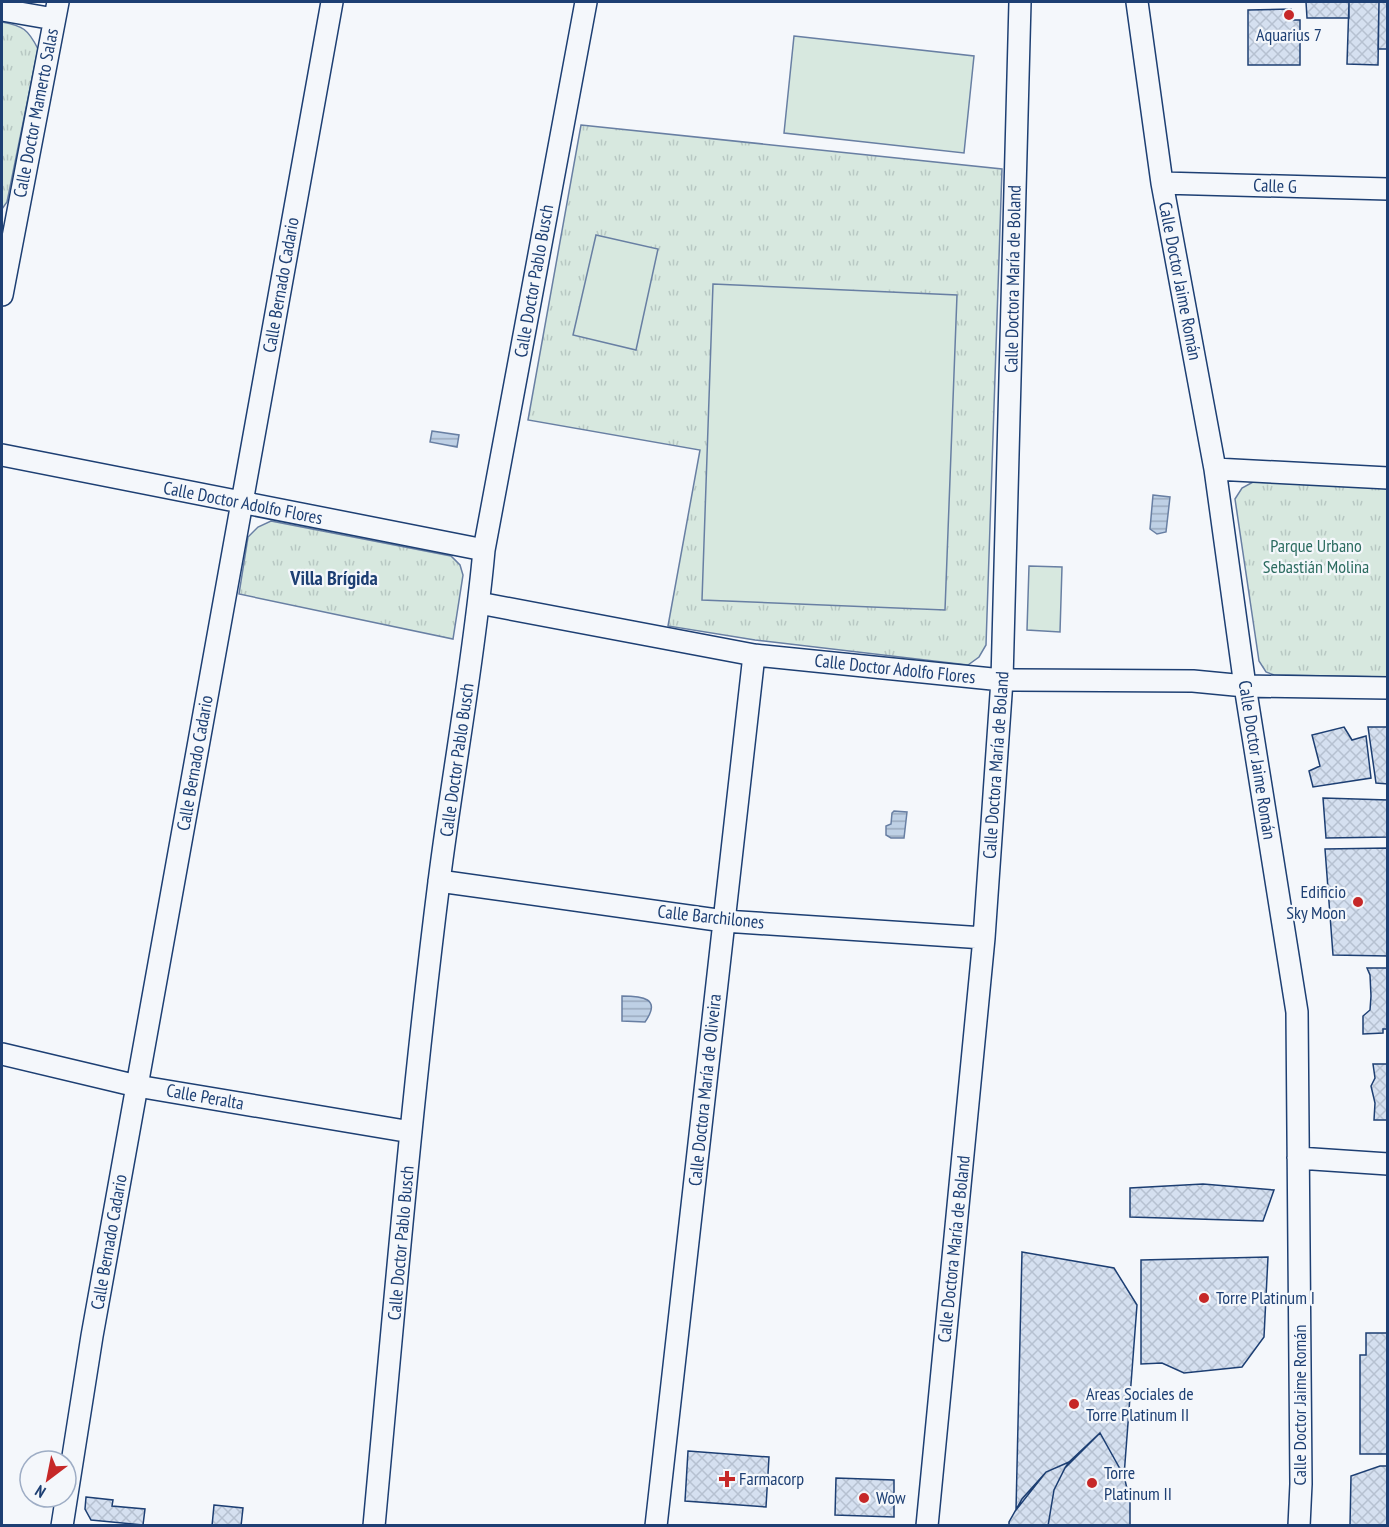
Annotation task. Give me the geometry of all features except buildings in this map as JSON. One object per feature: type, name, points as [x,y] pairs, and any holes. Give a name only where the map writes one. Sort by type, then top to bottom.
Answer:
[{"type":"street","name":"Calle Bernado Cadario","points":[[62,1526],[92,1335],[332,2]]},
{"type":"street","name":"Calle Doctor Pablo Busch","points":[[374,1526],[411,1131],[439,881],[479,603],[484,550],[586,2]]},
{"type":"street","name":"Calle Doctora María de Boland","points":[[927,1526],[984,938],[1002,680],[1020,2]]},
{"type":"street","name":"Calle Doctor Jaime Román","points":[[1137,2],[1162,183],[1215,469],[1245,686],[1297,1012],[1299,1526]]},
{"type":"street","points":[[2,10],[56,10]]},
{"type":"street","name":"Calle Doctor Mamerto Salas","points":[[2,296],[7,236],[56,10]]},
{"type":"street","name":"Calle G","points":[[1162,183],[1388,189]]},
{"type":"street","name":"Calle Doctor Adolfo Flores","points":[[2,455],[484,550]]},
{"type":"street","points":[[1215,469],[1388,478]]},
{"type":"street","name":"Calle Doctor Adolfo Flores","points":[[479,603],[754,655],[1002,680],[1193,681],[1245,686],[1388,688]]},
{"type":"street","name":"Calle Doctora María de Oliveira","points":[[656,1526],[754,655]]},
{"type":"street","name":"Calle Barchilones","points":[[439,881],[724,921],[984,938]]},
{"type":"street","name":"Calle Peralta","points":[[2,1054],[137,1086],[411,1131]]},
{"type":"street","points":[[1298,1158],[1388,1164]]},
{"type":"green space","points":[[2,22],[24,30],[38,49],[7,202],[2,209]]},
{"type":"green space","points":[[794,36],[974,56],[964,153],[784,133]]},
{"type":"green space","points":[[581,125],[1002,169],[986,645],[979,657],[968,665],[755,640],[668,626],[700,450],[528,420]]},
{"type":"green space","points":[[596,235],[658,249],[636,350],[573,335]]},
{"type":"green space","points":[[713,284],[957,295],[945,610],[702,600]]},
{"type":"green space","name":"Parque Urbano Sebastián Molina","points":[[1253,482],[1387,488],[1387,677],[1274,675],[1266,672],[1259,661],[1235,499],[1242,488]]},
{"type":"green space","points":[[271,521],[451,556],[460,565],[463,575],[453,639],[239,594],[248,537],[258,527]]},
{"type":"green space","points":[[1029,566],[1062,567],[1060,632],[1027,630]]},
{"type":"water","points":[[432,431],[459,435],[457,447],[430,442]]},
{"type":"water","points":[[1153,495],[1170,497],[1166,532],[1157,534],[1150,529]]},
{"type":"water","points":[[894,811],[907,812],[904,838],[891,838],[886,835],[886,826],[891,824]]},
{"type":"water","points":[[622,996],[643,998],[650,1003],[650,1014],[645,1022],[622,1021]]},
{"type":"place","name":"Aquarius 7","points":[[1289,15]]},
{"type":"place","name":"Edificio Sky Moon","points":[[1358,902]]},
{"type":"place","name":"Torre Platinum I","points":[[1204,1298]]},
{"type":"place","name":"Areas Sociales de Torre Platinum II","points":[[1074,1404]]},
{"type":"place","name":"Farmacorp","points":[[727,1479]]},
{"type":"place","name":"Torre Platinum II","points":[[1092,1483]]},
{"type":"place","name":"Wow","points":[[864,1498]]},
{"type":"district","name":"Villa Brígida","points":[[334,578]]}]
